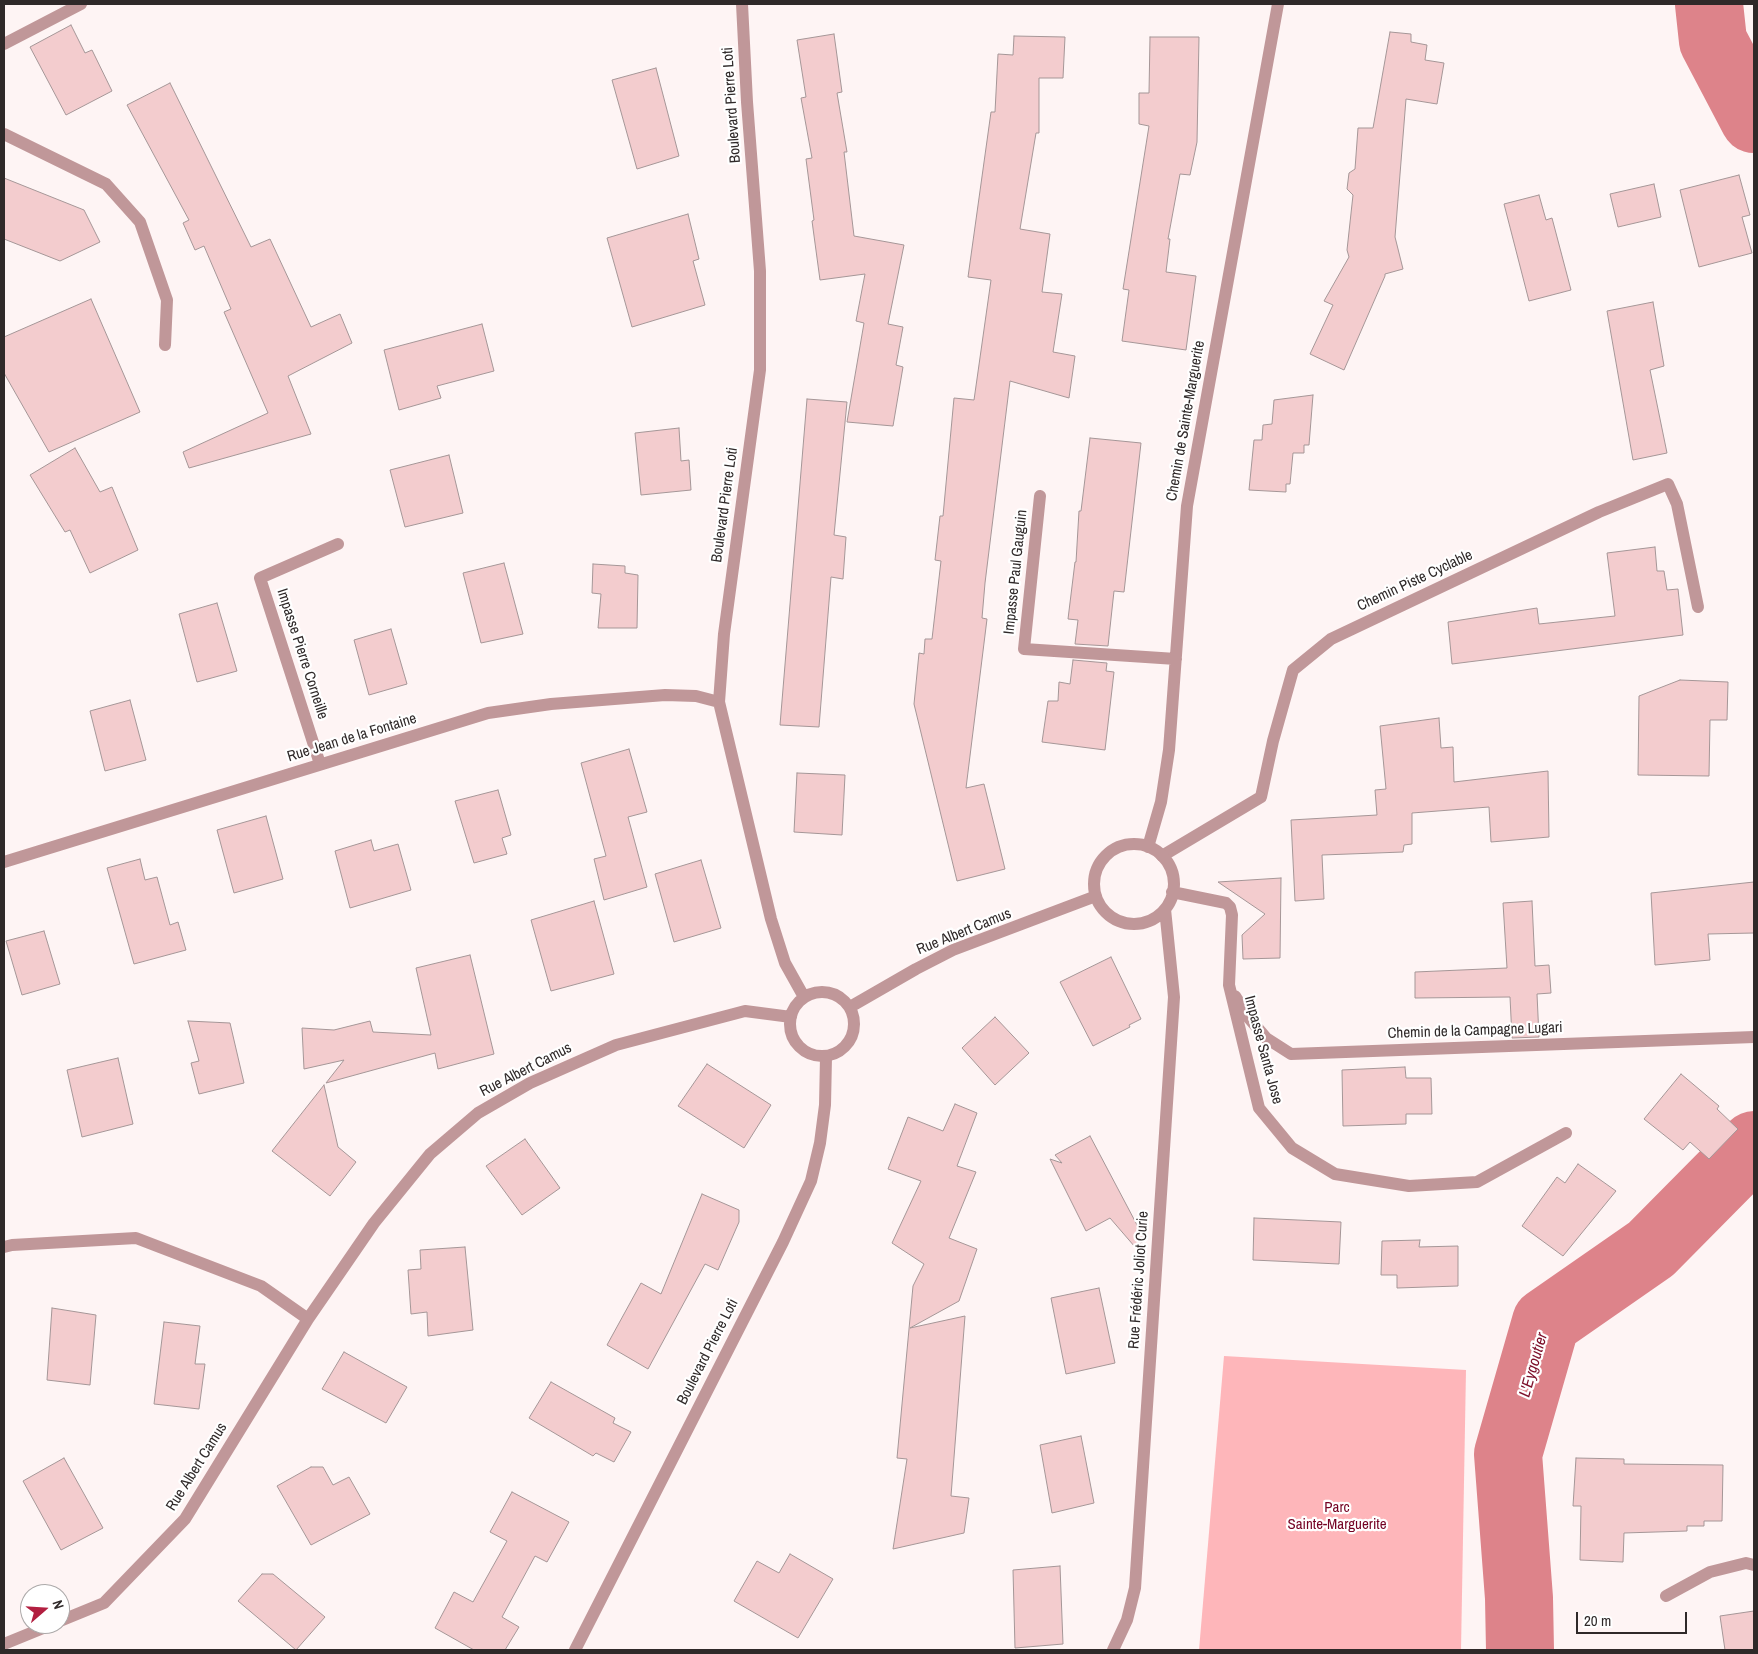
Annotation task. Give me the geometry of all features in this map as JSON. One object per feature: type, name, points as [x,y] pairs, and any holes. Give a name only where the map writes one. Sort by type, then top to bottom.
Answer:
[{"type":"street","points":[[4,44],[81,4]]},
{"type":"street","name":"Boulevard Pierre Loti","points":[[742,4],[747,102],[760,270],[760,370],[724,634],[719,702],[771,919],[785,963],[804,998]]},
{"type":"street","name":"Chemin de Sainte-Marguerite","points":[[1148,847],[1161,802],[1169,750],[1187,506],[1278,4]]},
{"type":"street","points":[[4,134],[106,184],[140,222],[167,300],[165,345]]},
{"type":"street","name":"Chemin Piste Cyclable","points":[[1162,856],[1261,797],[1273,741],[1293,670],[1330,639],[1590,516],[1668,484],[1677,504],[1698,606]]},
{"type":"street","name":"Impasse Paul Gauguin","points":[[1040,496],[1024,649],[1176,659]]},
{"type":"street","name":"Impasse Pierre Corneille","points":[[320,764],[260,578],[338,544]]},
{"type":"street","name":"Rue Jean de la Fontaine","points":[[4,862],[488,713],[551,704],[665,695],[696,696],[719,702]]},
{"type":"street","points":[[1137,844],[1148,847],[1162,856],[1172,874],[1174,886],[1171,899],[1165,909],[1156,918],[1140,924],[1127,924],[1107,913],[1096,896],[1094,884],[1096,872],[1104,858],[1118,848],[1137,844]]},
{"type":"street","name":"Impasse Santa Jose","points":[[1172,892],[1226,903],[1230,907],[1232,915],[1229,985],[1259,1108],[1292,1148],[1335,1174],[1409,1186],[1477,1182],[1566,1133]]},
{"type":"street","name":"Rue Albert Camus","points":[[850,1007],[953,950],[1096,896]]},
{"type":"street","name":"Rue Frédéric Joliot Curie","points":[[1112,1650],[1127,1620],[1135,1588],[1174,998],[1165,909]]},
{"type":"street","name":"Chemin de la Campagne Lugari","points":[[1229,985],[1249,1018],[1266,1038],[1291,1054],[1754,1037]]},
{"type":"street","points":[[816,992],[829,992],[841,998],[850,1007],[855,1025],[854,1034],[843,1050],[826,1056],[816,1056],[798,1046],[792,1037],[791,1017],[795,1006],[804,998],[816,992]]},
{"type":"street","name":"Rue Albert Camus","points":[[70,1617],[104,1603],[185,1519],[308,1319],[374,1223],[430,1154],[478,1113],[530,1083],[616,1045],[745,1011],[791,1017]]},
{"type":"street","name":"Boulevard Pierre Loti","points":[[575,1650],[783,1242],[811,1181],[824,1115],[826,1056]]},
{"type":"street","points":[[4,1247],[136,1238],[261,1286],[308,1319]]},
{"type":"street","points":[[1666,1596],[1710,1572],[1746,1563],[1754,1565]]},
{"type":"street","points":[[4,1644],[28,1634]]},
{"type":"green space","name":"Parc Sainte-Marguerite","points":[[1224,1356],[1466,1370],[1461,1650],[1199,1650]]},
{"type":"building","points":[[71,25],[85,53],[92,50],[112,91],[66,115],[30,47]]},
{"type":"building","points":[[1390,32],[1411,34],[1411,42],[1427,45],[1425,60],[1444,63],[1437,104],[1406,99],[1395,237],[1403,269],[1385,274],[1344,370],[1310,354],[1333,305],[1324,301],[1349,257],[1347,250],[1353,195],[1347,189],[1349,173],[1355,169],[1358,128],[1373,128]]},
{"type":"building","points":[[834,34],[842,92],[837,93],[847,152],[844,152],[854,236],[904,245],[888,324],[903,327],[896,365],[903,367],[893,426],[847,422],[864,323],[856,321],[865,274],[820,280],[806,159],[812,158],[801,98],[806,97],[797,40]]},
{"type":"building","points":[[1014,36],[1065,37],[1063,78],[1039,78],[1039,133],[1036,133],[1020,229],[1050,234],[1042,292],[1062,294],[1053,352],[1075,356],[1069,398],[1010,381],[985,583],[982,618],[987,619],[966,788],[984,784],[1005,869],[957,881],[914,704],[919,653],[924,654],[925,639],[932,639],[941,561],[935,560],[940,516],[943,516],[954,398],[974,400],[991,280],[968,277],[991,112],[995,112],[998,54],[1013,55]]},
{"type":"building","points":[[1150,37],[1199,37],[1197,142],[1190,175],[1180,174],[1168,239],[1170,239],[1166,272],[1196,276],[1186,350],[1122,341],[1129,290],[1123,289],[1149,126],[1139,124],[1139,93],[1149,93]]},
{"type":"building","points":[[656,68],[679,156],[637,169],[612,80]]},
{"type":"building","points":[[170,83],[251,247],[270,239],[311,327],[340,314],[352,343],[288,376],[311,434],[189,468],[183,452],[268,413],[224,312],[231,309],[204,246],[195,250],[183,223],[189,220],[127,105]]},
{"type":"building","points":[[1739,175],[1750,215],[1742,217],[1752,253],[1699,267],[1680,190]]},
{"type":"building","points":[[4,178],[84,210],[100,242],[60,261],[4,239]]},
{"type":"building","points":[[1654,184],[1661,217],[1618,227],[1610,194]]},
{"type":"building","points":[[1539,195],[1546,220],[1552,218],[1571,290],[1529,301],[1504,204]]},
{"type":"building","points":[[688,214],[699,259],[693,261],[705,305],[632,327],[607,238]]},
{"type":"building","points":[[91,299],[140,412],[49,452],[4,373],[4,337]]},
{"type":"building","points":[[1653,302],[1664,366],[1650,370],[1667,453],[1633,460],[1607,311]]},
{"type":"building","points":[[482,324],[494,371],[437,386],[441,398],[399,410],[384,350]]},
{"type":"building","points":[[1313,395],[1309,445],[1304,445],[1304,453],[1293,453],[1290,484],[1286,484],[1286,492],[1249,490],[1254,440],[1262,440],[1263,425],[1272,424],[1274,400]]},
{"type":"building","points":[[807,399],[847,402],[834,535],[846,537],[843,579],[831,577],[819,727],[780,725]]},
{"type":"building","points":[[679,428],[681,461],[689,460],[691,490],[641,495],[635,433]]},
{"type":"building","points":[[1090,438],[1141,443],[1124,592],[1114,591],[1108,646],[1075,644],[1078,620],[1068,619],[1076,562],[1079,511],[1081,511]]},
{"type":"building","points":[[75,448],[100,492],[112,487],[138,550],[90,573],[70,530],[65,532],[30,475]]},
{"type":"building","points":[[449,455],[463,513],[405,527],[390,470]]},
{"type":"building","points":[[1655,547],[1657,571],[1664,571],[1667,590],[1678,589],[1683,635],[1452,664],[1448,622],[1537,608],[1539,624],[1615,616],[1607,553]]},
{"type":"building","points":[[504,563],[523,634],[481,643],[463,573]]},
{"type":"building","points":[[593,564],[625,566],[625,573],[638,575],[637,628],[598,628],[601,594],[592,593]]},
{"type":"building","points":[[217,603],[237,671],[197,682],[179,614]]},
{"type":"building","points":[[391,629],[407,684],[369,695],[354,640]]},
{"type":"building","points":[[1073,660],[1107,663],[1106,671],[1114,672],[1105,750],[1042,742],[1048,701],[1058,701],[1059,682],[1070,684]]},
{"type":"building","points":[[1680,680],[1728,682],[1727,720],[1710,720],[1709,776],[1638,775],[1639,696]]},
{"type":"building","points":[[130,700],[146,760],[105,771],[90,711]]},
{"type":"building","points":[[1439,718],[1441,748],[1453,747],[1454,782],[1548,771],[1549,837],[1491,842],[1489,807],[1412,813],[1412,844],[1404,845],[1403,852],[1322,855],[1324,899],[1295,901],[1291,820],[1377,815],[1375,790],[1386,789],[1380,726]]},
{"type":"building","points":[[629,749],[647,812],[628,817],[647,887],[604,900],[594,859],[606,856],[581,763]]},
{"type":"building","points":[[797,773],[845,775],[842,835],[794,832]]},
{"type":"building","points":[[498,790],[511,835],[502,838],[507,854],[474,863],[455,801]]},
{"type":"building","points":[[266,816],[283,879],[234,893],[217,830]]},
{"type":"building","points":[[371,840],[374,851],[398,844],[411,890],[350,908],[335,851]]},
{"type":"building","points":[[140,859],[145,880],[157,877],[170,925],[178,922],[186,950],[134,964],[107,868]]},
{"type":"building","points":[[701,860],[721,928],[674,942],[655,874]]},
{"type":"building","points":[[1281,878],[1280,958],[1243,959],[1242,935],[1265,914],[1218,882]]},
{"type":"building","points":[[1754,882],[1754,933],[1708,934],[1710,960],[1655,965],[1651,893]]},
{"type":"building","points":[[594,901],[614,974],[551,991],[531,920]]},
{"type":"building","points":[[1532,901],[1535,966],[1549,965],[1551,993],[1537,994],[1539,1037],[1512,1038],[1510,997],[1415,998],[1415,972],[1507,968],[1503,903]]},
{"type":"building","points":[[44,931],[60,984],[22,995],[6,941]]},
{"type":"building","points":[[470,955],[494,1054],[438,1069],[435,1053],[326,1083],[344,1060],[304,1069],[302,1028],[334,1030],[370,1021],[373,1032],[431,1035],[416,968]]},
{"type":"building","points":[[1111,957],[1141,1019],[1129,1025],[1130,1027],[1093,1046],[1060,982]]},
{"type":"building","points":[[995,1017],[1029,1053],[995,1085],[962,1048]]},
{"type":"building","points":[[188,1021],[230,1023],[244,1083],[199,1094],[191,1063],[199,1061]]},
{"type":"building","points":[[118,1058],[133,1124],[82,1137],[67,1070]]},
{"type":"building","points":[[707,1064],[771,1105],[744,1148],[678,1106]]},
{"type":"building","points":[[1405,1067],[1406,1078],[1431,1078],[1432,1114],[1406,1114],[1406,1124],[1343,1126],[1342,1070]]},
{"type":"building","points":[[1681,1074],[1719,1106],[1717,1109],[1738,1129],[1709,1159],[1690,1142],[1683,1150],[1644,1119]]},
{"type":"building","points":[[324,1085],[338,1147],[356,1162],[330,1196],[272,1151]]},
{"type":"building","points":[[955,1104],[977,1113],[957,1166],[976,1172],[949,1238],[977,1249],[959,1301],[910,1328],[965,1316],[951,1496],[969,1498],[964,1533],[893,1549],[907,1459],[897,1458],[913,1286],[924,1264],[892,1243],[921,1181],[888,1169],[908,1117],[943,1131]]},
{"type":"building","points":[[1090,1136],[1145,1240],[1135,1247],[1110,1218],[1086,1231],[1050,1159],[1062,1163],[1055,1155]]},
{"type":"building","points":[[525,1139],[560,1188],[522,1215],[486,1166]]},
{"type":"building","points":[[1578,1164],[1616,1191],[1563,1256],[1522,1226],[1557,1177],[1565,1183]]},
{"type":"building","points":[[702,1194],[739,1210],[739,1222],[718,1270],[705,1264],[648,1369],[607,1345],[641,1283],[661,1294]]},
{"type":"building","points":[[1254,1218],[1341,1222],[1339,1264],[1253,1260]]},
{"type":"building","points":[[1420,1240],[1419,1247],[1458,1246],[1458,1286],[1397,1288],[1397,1275],[1381,1275],[1382,1241]]},
{"type":"building","points":[[465,1247],[473,1330],[428,1336],[427,1312],[411,1314],[408,1270],[421,1269],[420,1250]]},
{"type":"building","points":[[1099,1288],[1115,1363],[1066,1374],[1051,1298]]},
{"type":"building","points":[[52,1308],[96,1315],[90,1385],[47,1380]]},
{"type":"building","points":[[164,1322],[200,1326],[195,1364],[205,1364],[199,1409],[154,1404]]},
{"type":"building","points":[[344,1352],[407,1387],[386,1423],[322,1389]]},
{"type":"building","points":[[551,1382],[615,1418],[613,1423],[631,1432],[614,1462],[596,1453],[593,1456],[529,1418]]},
{"type":"building","points":[[1081,1436],[1094,1503],[1052,1513],[1040,1445]]},
{"type":"building","points":[[64,1458],[103,1528],[61,1550],[23,1481]]},
{"type":"building","points":[[1576,1458],[1624,1459],[1624,1464],[1723,1465],[1722,1521],[1704,1521],[1704,1526],[1687,1526],[1687,1531],[1624,1533],[1623,1562],[1580,1560],[1581,1506],[1573,1506]]},
{"type":"building","points":[[311,1467],[323,1467],[333,1485],[349,1477],[370,1514],[311,1545],[277,1486]]},
{"type":"building","points":[[512,1492],[569,1522],[547,1562],[535,1556],[502,1617],[519,1627],[505,1650],[474,1650],[435,1628],[454,1592],[473,1602],[507,1541],[490,1532]]},
{"type":"building","points":[[790,1554],[833,1579],[798,1638],[734,1601],[757,1561],[779,1573]]},
{"type":"building","points":[[1060,1566],[1063,1644],[1015,1648],[1013,1570]]},
{"type":"building","points":[[262,1574],[273,1574],[325,1617],[296,1650],[238,1601]]},
{"type":"building","points":[[1754,1611],[1754,1650],[1725,1650],[1720,1616]]},
{"type":"waterway","name":"L'Eygoutier","points":[[1709,4],[1713,41],[1754,119]]},
{"type":"waterway","name":"L'Eygoutier","points":[[1520,1650],[1519,1598],[1508,1454],[1546,1322],[1651,1249],[1754,1145]]}]
